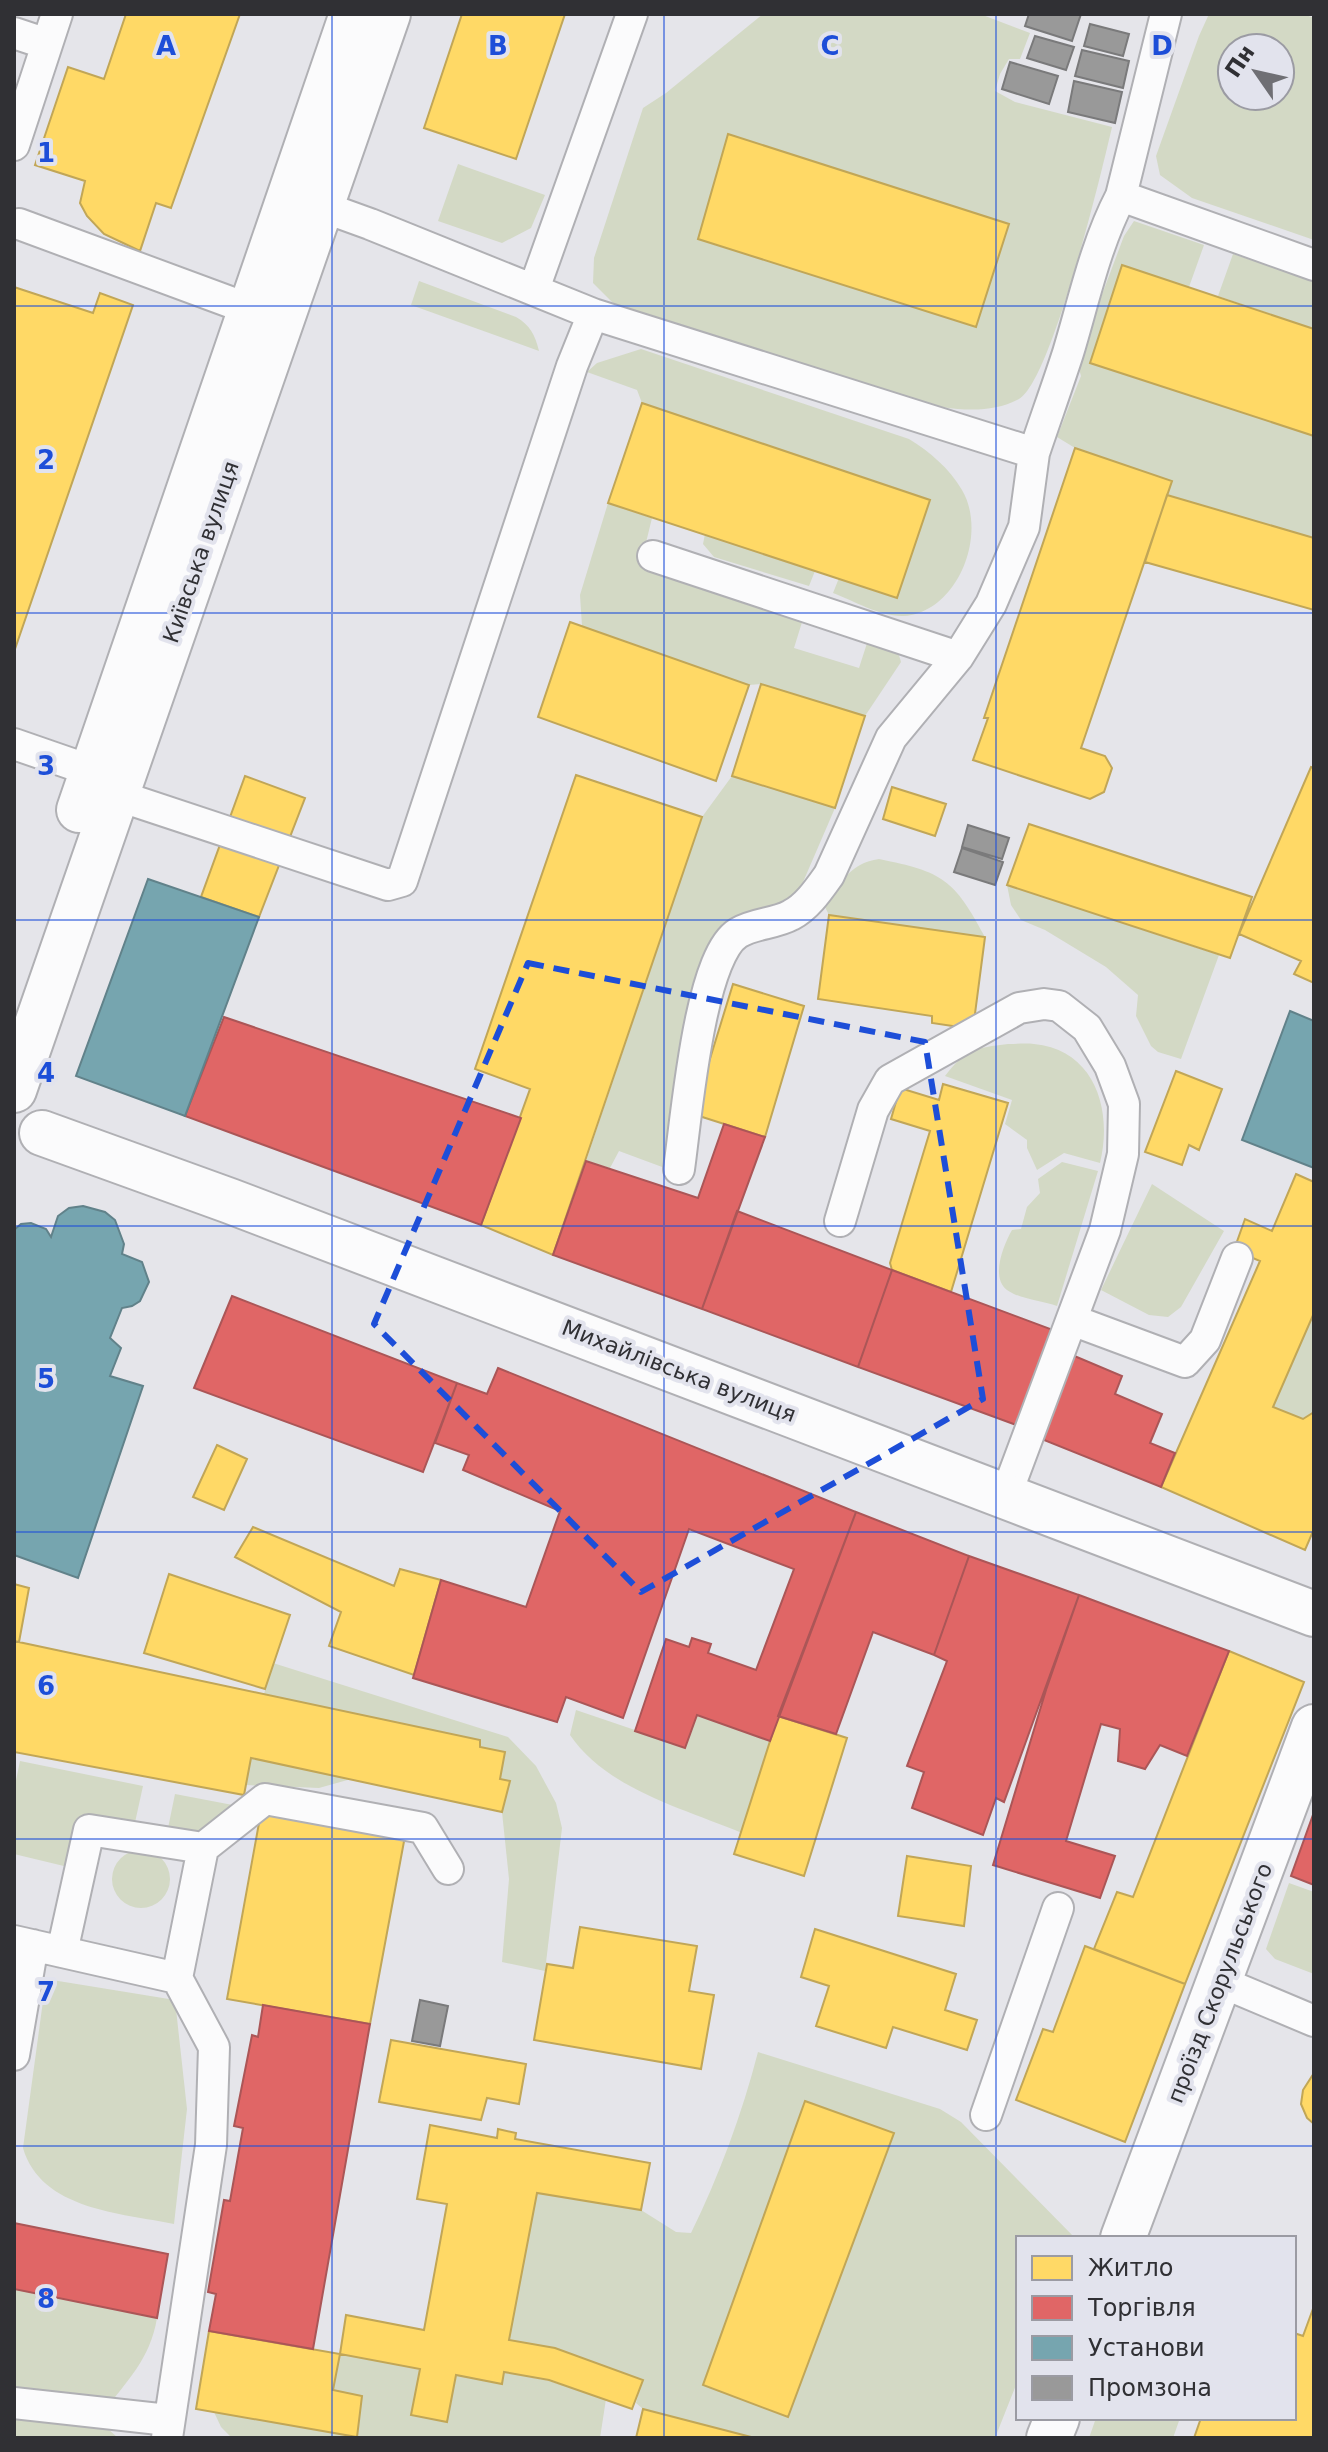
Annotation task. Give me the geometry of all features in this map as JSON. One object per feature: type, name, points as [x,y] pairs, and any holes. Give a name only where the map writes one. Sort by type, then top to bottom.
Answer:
[{"type":"main road","name":"Київська вулиця","points":[[14,1090],[99,784],[249,309],[352,14]]},
{"type":"main road","name":"Київська вулиця","points":[[14,1003],[323,207],[388,14]]},
{"type":"main road","name":"Михайлівська вулиця","points":[[42,1133],[245,1207],[1314,1614]]},
{"type":"main road","name":"проїзд Скорульського","points":[[1124,2236],[1314,1727]]},
{"type":"lane","points":[[14,145],[57,14]]},
{"type":"lane","points":[[534,289],[632,14]]},
{"type":"lane","points":[[679,1169],[703,1005],[721,952],[736,933],[792,915],[816,893],[829,875],[891,738],[958,657],[991,604],[1024,527],[1034,453],[1068,354],[1094,261],[1108,221],[1121,196],[1166,14]]},
{"type":"lane","points":[[14,33],[47,44]]},
{"type":"lane","points":[[1121,196],[1314,265]]},
{"type":"lane","points":[[323,207],[593,314],[1034,453]]},
{"type":"lane","points":[[16,219],[249,309]]},
{"type":"lane","points":[[14,744],[99,784],[388,885],[402,881],[572,366],[593,314]]},
{"type":"lane","points":[[653,556],[958,657]]},
{"type":"lane","points":[[840,1221],[873,1110],[890,1080],[1019,1008],[1044,1004],[1059,1006],[1087,1028],[1110,1066],[1124,1104],[1123,1154],[1105,1230],[1006,1495]]},
{"type":"lane","points":[[1072,1320],[1185,1362],[1205,1340],[1237,1258]]},
{"type":"lane","points":[[14,2403],[168,2429],[211,2145],[214,2047],[177,1978],[203,1848],[265,1799],[423,1828],[448,1869]]},
{"type":"lane","points":[[62,1952],[89,1830],[203,1848]]},
{"type":"lane","points":[[986,2115],[1058,1908]]},
{"type":"lane","points":[[14,2055],[23,1943],[177,1978]]},
{"type":"lane","points":[[1221,1982],[1314,2021]]},
{"type":"highlighted area","points":[[528,963],[925,1042],[983,1399],[641,1592],[374,1324]]},
{"type":"green space","points":[[763,14],[980,14],[1030,33],[1020,59],[1009,59],[995,91],[1015,102],[1112,127],[1087,228],[1060,317],[1032,384],[1019,399],[981,409],[954,409],[916,402],[627,310],[612,302],[593,283],[594,258],[643,108]]},
{"type":"green space","points":[[1209,14],[1303,14],[1314,18],[1314,240],[1192,198],[1160,175],[1156,156]]},
{"type":"green space","points":[[458,164],[545,195],[531,228],[502,243],[438,221]]},
{"type":"green space","points":[[1134,221],[1204,245],[1189,287],[1122,265],[1091,362],[1314,436],[1314,538],[1167,495],[1172,481],[1075,448],[1057,437],[1081,376],[1077,361],[1124,236]]},
{"type":"green space","points":[[1233,254],[1314,281],[1314,329],[1218,296]]},
{"type":"green space","points":[[419,281],[516,317],[531,331],[539,351],[411,305]]},
{"type":"green space","points":[[641,349],[909,439],[924,449],[951,475],[962,490],[969,508],[972,528],[969,548],[953,586],[940,601],[923,611],[904,616],[877,611],[833,593],[839,578],[897,598],[930,500],[642,403],[637,390],[587,372],[597,363]]},
{"type":"green space","points":[[608,503],[652,518],[641,563],[803,619],[794,648],[859,668],[869,637],[893,648],[901,662],[865,716],[761,684],[749,685],[582,626],[580,595]]},
{"type":"green space","points":[[705,534],[815,571],[809,586],[714,557],[703,544]]},
{"type":"green space","points":[[732,776],[835,808],[797,896],[759,916],[737,916],[722,924],[713,942],[673,1171],[619,1151],[610,1168],[586,1161],[702,817]]},
{"type":"green space","points":[[879,859],[918,869],[944,881],[964,902],[985,937],[829,915],[824,905],[847,875],[869,861]]},
{"type":"green space","points":[[1007,885],[1219,955],[1181,1059],[1158,1052],[1151,1046],[1136,1016],[1138,995],[1106,967],[1045,930],[1021,920],[1011,905]]},
{"type":"green space","points":[[1008,1044],[1034,1044],[1055,1049],[1085,1070],[1101,1104],[1104,1123],[1100,1163],[1064,1153],[1037,1170],[1027,1148],[1027,1140],[1005,1124],[1012,1100],[945,1076],[972,1051]]},
{"type":"green space","points":[[1062,1162],[1098,1171],[1057,1306],[1024,1298],[1007,1290],[999,1277],[999,1269],[1002,1252],[1012,1230],[1021,1229],[1027,1207],[1040,1193],[1038,1179]]},
{"type":"green space","points":[[1152,1184],[1224,1231],[1181,1307],[1168,1317],[1149,1315],[1101,1290]]},
{"type":"green space","points":[[1314,1313],[1314,1412],[1303,1419],[1273,1407]]},
{"type":"green space","points":[[273,1663],[508,1737],[536,1766],[556,1803],[562,1828],[545,1971],[502,1962],[509,1879],[502,1812],[510,1781],[500,1779],[505,1752],[480,1747],[480,1740],[264,1694]]},
{"type":"green space","points":[[576,1710],[685,1747],[697,1715],[770,1741],[742,1833],[647,1795],[604,1770],[570,1735]]},
{"type":"green space","points":[[251,1758],[351,1779],[319,1788],[246,1785]]},
{"type":"green space","points":[[20,1761],[143,1786],[134,1827],[78,1819],[68,1867],[14,1854],[14,1790]]},
{"type":"green space","points":[[175,1794],[238,1806],[204,1837],[167,1833]]},
{"type":"green space","points":[[141,1850],[162,1858],[170,1879],[162,1900],[141,1908],[120,1900],[112,1879],[120,1858]]},
{"type":"green space","points":[[1289,1883],[1314,1892],[1314,1974],[1275,1959],[1266,1949]]},
{"type":"green space","points":[[46,1979],[175,2000],[187,2109],[174,2224],[85,2205],[47,2184],[32,2169],[23,2148]]},
{"type":"green space","points":[[758,2052],[940,2109],[961,2122],[1073,2236],[1016,2236],[1016,2385],[995,2438],[755,2438],[643,2409],[636,2403],[642,2380],[555,2348],[509,2340],[537,2193],[641,2210],[676,2232],[691,2233],[745,2098]]},
{"type":"green space","points":[[14,2289],[157,2318],[143,2358],[103,2413],[107,2428],[118,2438],[14,2438]]},
{"type":"green space","points":[[340,2354],[420,2369],[412,2415],[446,2422],[456,2375],[502,2384],[504,2372],[549,2381],[606,2399],[600,2438],[232,2438],[221,2427],[214,2412],[357,2437],[362,2397],[333,2390]]},
{"type":"green space","points":[[1095,2420],[1179,2420],[1173,2438],[1089,2438]]},
{"type":"building: Житло","points":[[126,14],[240,14],[171,208],[156,203],[140,251],[104,234],[87,216],[80,203],[85,181],[35,165],[68,67],[104,79]]},
{"type":"building: Житло","points":[[462,14],[565,14],[516,159],[424,128]]},
{"type":"building: Житло","points":[[728,134],[1009,224],[976,327],[698,239]]},
{"type":"building: Житло","points":[[1122,265],[1314,329],[1314,436],[1090,363]]},
{"type":"building: Житло","points":[[14,287],[93,313],[100,293],[133,305],[14,652]]},
{"type":"building: Житло","points":[[642,403],[930,500],[897,598],[608,503]]},
{"type":"building: Житло","points":[[1075,448],[1172,481],[1081,748],[1105,756],[1112,768],[1104,792],[1090,799],[973,760],[988,718],[984,718]]},
{"type":"building: Житло","points":[[1167,495],[1314,538],[1314,610],[1145,562]]},
{"type":"building: Житло","points":[[570,622],[749,685],[716,781],[538,717]]},
{"type":"building: Житло","points":[[761,684],[865,716],[835,808],[732,776]]},
{"type":"building: Житло","points":[[1311,767],[1314,768],[1314,983],[1294,974],[1301,961],[1239,934]]},
{"type":"building: Житло","points":[[576,775],[702,817],[553,1255],[481,1225],[530,1089],[475,1069]]},
{"type":"building: Житло","points":[[245,776],[305,798],[259,917],[201,897]]},
{"type":"building: Житло","points":[[892,787],[946,804],[935,836],[883,819]]},
{"type":"building: Житло","points":[[1029,824],[1252,897],[1230,958],[1007,885]]},
{"type":"building: Житло","points":[[829,915],[985,937],[973,1029],[932,1023],[932,1016],[818,999]]},
{"type":"building: Житло","points":[[733,984],[804,1006],[765,1137],[693,1114]]},
{"type":"building: Житло","points":[[1176,1071],[1222,1089],[1199,1150],[1189,1145],[1182,1165],[1145,1152]]},
{"type":"building: Житло","points":[[943,1084],[1008,1103],[951,1292],[892,1270],[890,1263],[930,1131],[891,1119],[900,1088],[939,1100]]},
{"type":"building: Житло","points":[[1296,1174],[1314,1182],[1314,1313],[1273,1407],[1303,1419],[1314,1412],[1314,1529],[1305,1550],[1161,1487],[1260,1261],[1234,1250],[1245,1219],[1272,1231]]},
{"type":"building: Житло","points":[[217,1445],[247,1459],[224,1510],[193,1497]]},
{"type":"building: Житло","points":[[253,1527],[394,1586],[400,1569],[441,1580],[414,1675],[329,1646],[341,1612],[235,1557]]},
{"type":"building: Житло","points":[[169,1574],[290,1615],[265,1689],[144,1653]]},
{"type":"building: Житло","points":[[14,1584],[29,1588],[19,1642],[14,1641]]},
{"type":"building: Житло","points":[[14,1641],[480,1740],[480,1747],[505,1752],[500,1779],[510,1781],[502,1812],[251,1758],[244,1795],[14,1752]]},
{"type":"building: Житло","points":[[1229,1651],[1304,1682],[1185,1984],[1094,1949],[1117,1892],[1133,1897]]},
{"type":"building: Житло","points":[[778,1716],[847,1738],[804,1876],[734,1854]]},
{"type":"building: Житло","points":[[261,1812],[405,1836],[370,2024],[227,1999]]},
{"type":"building: Житло","points":[[907,1856],[971,1866],[964,1926],[898,1916]]},
{"type":"building: Житло","points":[[580,1927],[697,1946],[689,1991],[714,1995],[701,2069],[534,2040],[547,1964],[573,1968]]},
{"type":"building: Житло","points":[[815,1929],[956,1974],[945,2010],[977,2020],[967,2050],[893,2027],[886,2048],[816,2026],[829,1986],[801,1977]]},
{"type":"building: Житло","points":[[1085,1946],[1185,1984],[1125,2142],[1016,2100],[1043,2029],[1053,2032]]},
{"type":"building: Житло","points":[[391,2040],[526,2064],[519,2104],[487,2098],[481,2120],[379,2102]]},
{"type":"building: Житло","points":[[1314,2073],[1314,2124],[1307,2118],[1301,2104],[1303,2090]]},
{"type":"building: Житло","points":[[805,2101],[894,2133],[788,2417],[703,2385]]},
{"type":"building: Житло","points":[[430,2125],[497,2138],[498,2129],[516,2133],[515,2139],[650,2163],[641,2210],[537,2193],[509,2340],[555,2348],[643,2380],[632,2409],[549,2380],[504,2372],[502,2384],[456,2375],[447,2422],[411,2415],[420,2369],[340,2354],[346,2315],[424,2330],[447,2204],[417,2199]]},
{"type":"building: Житло","points":[[1314,2306],[1314,2438],[1194,2438],[1200,2420],[1296,2420],[1296,2334],[1303,2336]]},
{"type":"building: Житло","points":[[209,2331],[340,2354],[333,2390],[362,2396],[357,2437],[196,2409]]},
{"type":"building: Житло","points":[[643,2409],[697,2423],[755,2438],[636,2438]]},
{"type":"building: Торгівля","points":[[224,1017],[521,1118],[481,1225],[185,1116]]},
{"type":"building: Торгівля","points":[[724,1124],[765,1137],[702,1309],[553,1255],[586,1161],[698,1198]]},
{"type":"building: Торгівля","points":[[737,1211],[892,1270],[858,1367],[702,1309]]},
{"type":"building: Торгівля","points":[[892,1270],[1053,1330],[1019,1426],[858,1367]]},
{"type":"building: Торгівля","points":[[232,1296],[457,1383],[423,1472],[194,1388]]},
{"type":"building: Торгівля","points":[[1072,1355],[1122,1376],[1115,1394],[1162,1414],[1150,1443],[1175,1453],[1161,1487],[1039,1438]]},
{"type":"building: Торгівля","points":[[498,1368],[856,1512],[770,1741],[697,1715],[685,1748],[635,1731],[666,1639],[689,1647],[692,1638],[711,1644],[708,1653],[756,1670],[794,1569],[689,1529],[623,1718],[566,1697],[557,1722],[413,1678],[441,1580],[526,1607],[560,1511],[463,1470],[469,1455],[435,1443],[457,1383],[487,1394]]},
{"type":"building: Торгівля","points":[[856,1512],[969,1556],[934,1655],[873,1632],[836,1734],[778,1716]]},
{"type":"building: Торгівля","points":[[969,1556],[1079,1595],[1004,1802],[996,1798],[983,1835],[912,1808],[924,1772],[907,1766],[947,1661],[934,1655]]},
{"type":"building: Торгівля","points":[[1079,1595],[1229,1651],[1187,1756],[1160,1745],[1145,1769],[1118,1761],[1120,1729],[1101,1724],[1066,1841],[1115,1856],[1100,1898],[993,1865],[1046,1690]]},
{"type":"building: Торгівля","points":[[1314,1812],[1314,1885],[1291,1876]]},
{"type":"building: Торгівля","points":[[263,2005],[370,2024],[313,2349],[209,2331],[216,2294],[208,2292],[224,2200],[230,2201],[243,2128],[234,2126],[252,2035],[258,2037]]},
{"type":"building: Торгівля","points":[[14,2223],[168,2254],[157,2318],[14,2289]]},
{"type":"building: Установи","points":[[148,879],[259,917],[185,1116],[76,1076]]},
{"type":"building: Установи","points":[[1290,1011],[1314,1021],[1314,1168],[1242,1140]]},
{"type":"building: Установи","points":[[83,1206],[105,1212],[115,1220],[124,1244],[122,1254],[142,1262],[149,1282],[140,1301],[122,1308],[110,1338],[121,1348],[110,1376],[143,1386],[78,1578],[14,1555],[14,1230],[21,1224],[31,1223],[46,1229],[51,1237],[58,1216],[69,1208]]},
{"type":"building: Промзона","points":[[1029,14],[1081,14],[1072,41],[1025,26]]},
{"type":"building: Промзона","points":[[1090,24],[1129,34],[1123,56],[1084,46]]},
{"type":"building: Промзона","points":[[1035,36],[1074,47],[1066,70],[1027,58]]},
{"type":"building: Промзона","points":[[1082,50],[1129,61],[1123,88],[1075,76]]},
{"type":"building: Промзона","points":[[1010,62],[1058,76],[1049,104],[1002,89]]},
{"type":"building: Промзона","points":[[1074,81],[1122,92],[1115,123],[1068,112]]},
{"type":"building: Промзона","points":[[968,825],[1009,838],[1002,859],[962,847]]},
{"type":"building: Промзона","points":[[962,848],[1003,862],[995,885],[954,872]]},
{"type":"building: Промзона","points":[[420,2000],[448,2006],[440,2046],[412,2041]]}]
